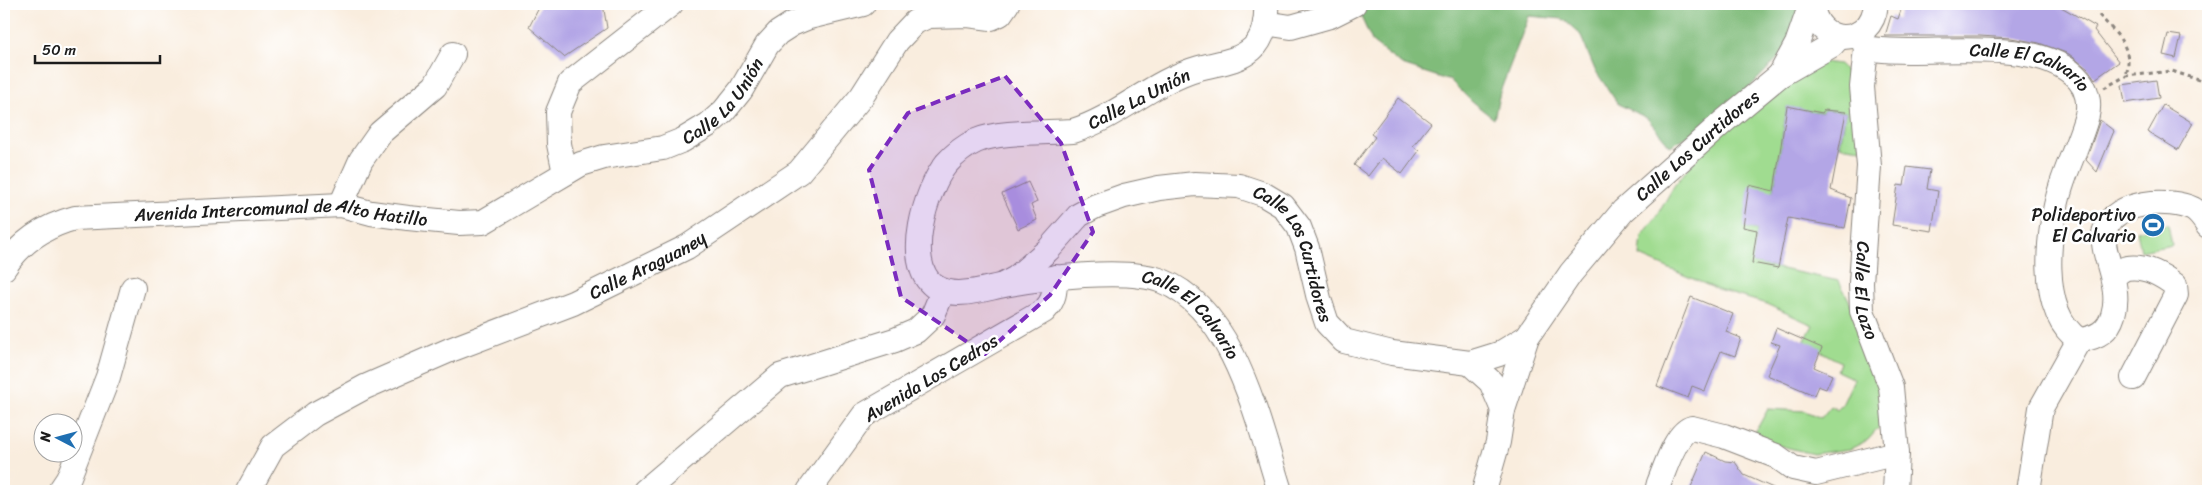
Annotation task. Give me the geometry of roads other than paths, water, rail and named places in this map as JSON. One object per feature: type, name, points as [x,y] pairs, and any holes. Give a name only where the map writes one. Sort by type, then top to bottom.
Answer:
[{"type":"street","points":[[564,173],[557,120],[558,112],[570,83],[671,4]]},
{"type":"street","name":"Calle La Unión","points":[[564,173],[580,164],[604,157],[663,148],[683,140],[708,125],[724,111],[741,90],[766,45],[778,33],[792,24],[809,17],[863,4]]},
{"type":"street","name":"Calle Araguaney","points":[[248,491],[273,446],[315,414],[364,387],[450,350],[573,303],[687,247],[799,172],[862,96],[897,41],[915,22],[928,16],[968,15],[991,18],[1000,14],[1008,4]]},
{"type":"street","points":[[1266,13],[1291,27],[1330,16],[1354,4]]},
{"type":"street","points":[[1812,4],[1816,21],[1822,28],[1852,39]]},
{"type":"street","name":"Calle Los Curtidores","points":[[1780,75],[1797,44],[1812,4]]},
{"type":"street","name":"Calle Los Curtidores","points":[[1003,285],[1016,278],[1049,249],[1079,214],[1117,199],[1159,188],[1195,184],[1239,186],[1263,194],[1283,206],[1299,227],[1307,248],[1319,299],[1327,323],[1344,341],[1392,353],[1470,363],[1499,354],[1527,337],[1571,273],[1623,211],[1703,139],[1780,75],[1832,45],[1852,39],[1869,26],[1875,16],[1876,4]]},
{"type":"street","name":"Calle La Unión","points":[[943,291],[927,279],[922,270],[919,236],[931,191],[940,173],[952,157],[968,145],[989,136],[1073,131],[1083,128],[1109,116],[1162,83],[1198,68],[1235,59],[1246,54],[1254,48],[1262,36],[1266,13]]},
{"type":"street","name":"Calle El Lazo","points":[[1852,39],[1862,87],[1868,166],[1861,283],[1862,311],[1891,387],[1897,453],[1895,491]]},
{"type":"street","name":"Calle El Calvario","points":[[1852,39],[1897,52],[1997,50],[2041,56],[2064,66],[2080,80],[2088,96],[2087,115],[2060,188],[2051,228],[2050,266],[2053,298],[2060,320],[2071,335],[2079,340]]},
{"type":"street","points":[[341,205],[362,160],[380,133],[435,86],[454,54]]},
{"type":"street","name":"Avenida Intercomunal de Alto Hatillo","points":[[4,268],[26,242],[39,232],[50,225],[75,218],[341,205],[372,213],[408,218],[459,223],[483,222],[564,173]]},
{"type":"street","points":[[2028,491],[2041,408],[2079,340],[2094,338],[2110,324],[2116,299],[2113,276],[2103,239],[2105,228],[2125,211],[2140,204],[2171,203],[2193,209],[2208,226]]},
{"type":"street","name":"Avenida Los Cedros","points":[[809,491],[864,415],[881,413],[1044,310],[1052,303],[1055,295],[1054,277],[1048,270],[1046,261],[1049,249]]},
{"type":"street","points":[[2113,276],[2126,268],[2140,269],[2160,274],[2175,285],[2176,295],[2133,378]]},
{"type":"street","name":"Calle El Calvario","points":[[1003,285],[1054,277],[1126,275],[1148,277],[1176,288],[1208,315],[1226,342],[1241,375],[1280,491]]},
{"type":"street","points":[[645,491],[780,376],[895,340],[916,331],[933,314],[943,291],[966,292],[1003,285]]},
{"type":"street","points":[[60,491],[68,479],[108,376],[133,288]]},
{"type":"street","points":[[1484,491],[1498,442],[1503,410],[1527,337]]},
{"type":"street","points":[[1470,363],[1492,382],[1503,410]]},
{"type":"street","points":[[1657,491],[1680,436],[1687,429],[1692,428],[1724,436],[1776,456],[1793,468],[1816,473],[1897,453]]},
{"type":"place","name":"Polideportivo El Calvario","points":[[2153,225]]}]
